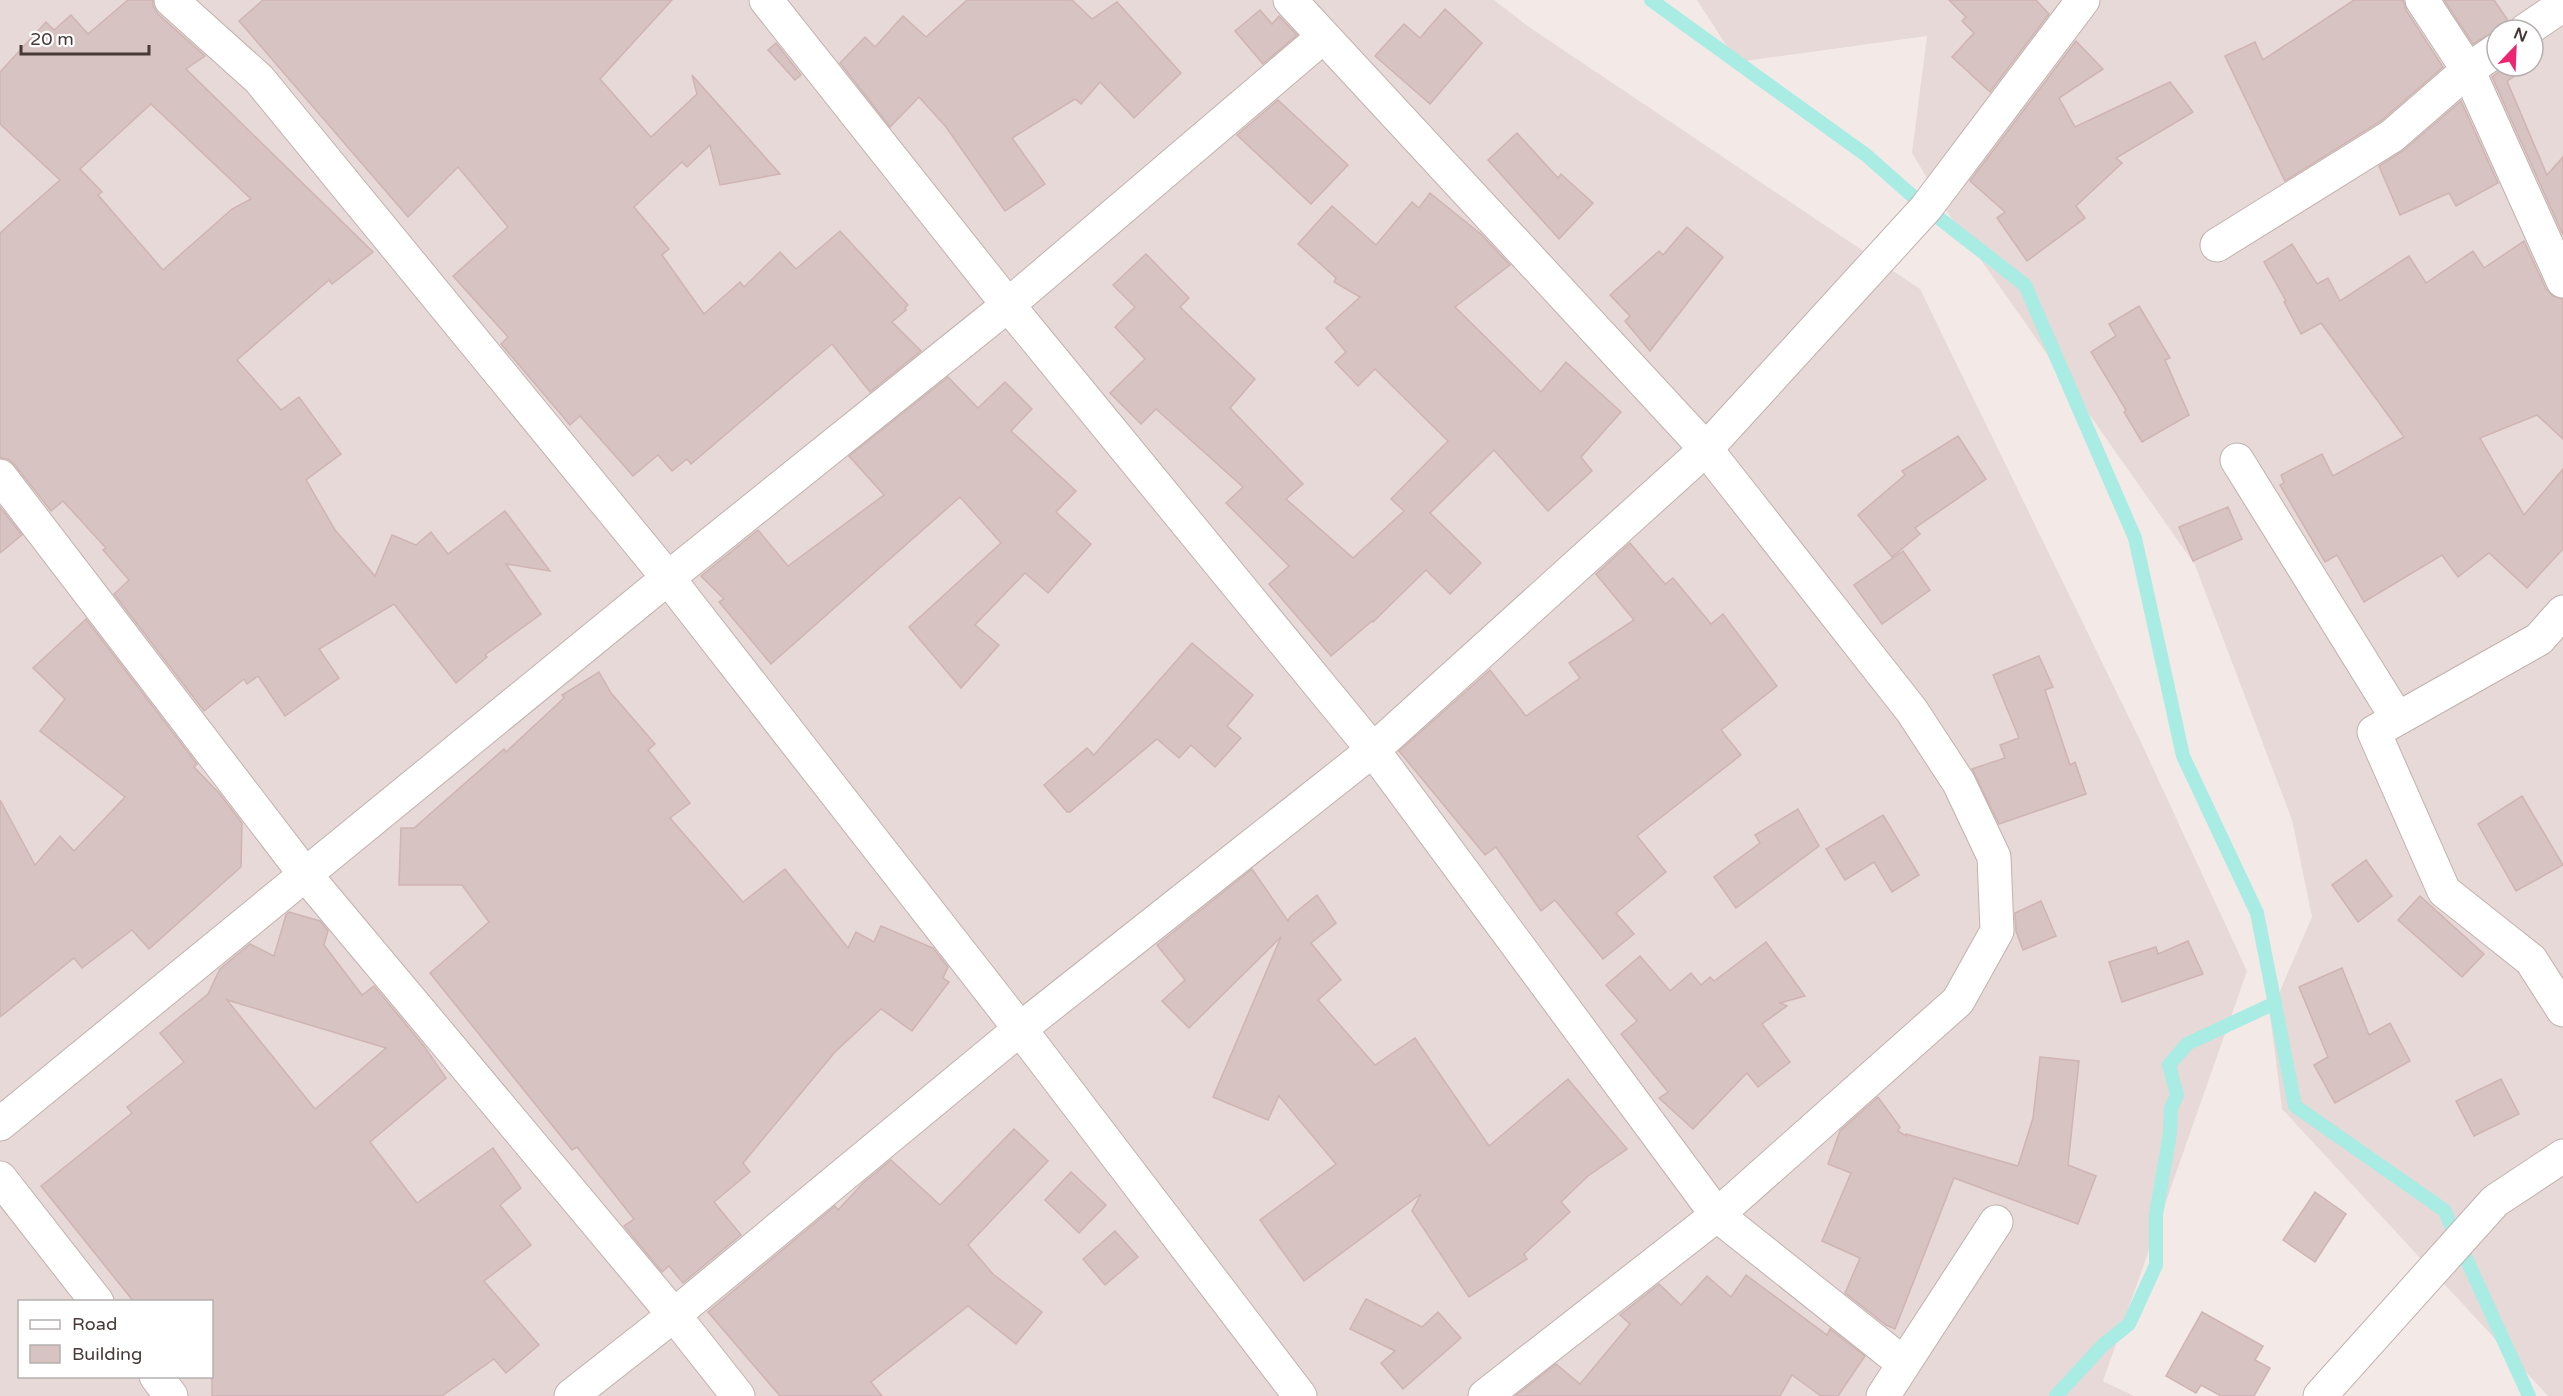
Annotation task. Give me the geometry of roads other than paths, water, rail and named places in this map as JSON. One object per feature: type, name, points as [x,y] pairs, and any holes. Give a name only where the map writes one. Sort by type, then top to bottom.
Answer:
[{"type":"street","points":[[171,0],[259,79],[668,578],[1020,1029],[1300,1396]]},
{"type":"street","points":[[766,0],[1008,305],[1373,750],[1717,1215],[1903,1364]]},
{"type":"street","points":[[1290,0],[1706,448],[1912,711],[1959,783],[1994,857],[1996,932],[1958,1001],[1717,1215],[1485,1396]]},
{"type":"street","points":[[571,1396],[674,1315],[1020,1029],[1373,750],[1706,448],[1926,208],[2083,0]]},
{"type":"street","points":[[2422,0],[2468,70],[2563,281]]},
{"type":"street","points":[[2543,18],[2563,4]]},
{"type":"street","points":[[0,1124],[304,873],[1008,305],[1323,37]]},
{"type":"street","points":[[2217,245],[2392,136],[2468,70],[2485,58]]},
{"type":"street","points":[[2237,460],[2397,718]]},
{"type":"street","points":[[0,476],[304,873],[674,1315],[738,1396]]},
{"type":"street","points":[[2563,612],[2539,639],[2374,732],[2444,891],[2531,960],[2563,1010]]},
{"type":"street","points":[[2320,1396],[2495,1202],[2563,1156]]},
{"type":"street","points":[[0,1178],[95,1300]]},
{"type":"street","points":[[1882,1396],[1996,1222]]},
{"type":"street","points":[[157,1378],[171,1396]]},
{"type":"waterway","points":[[1651,0],[1866,155],[1926,208],[2025,285],[2135,538],[2183,756],[2257,913],[2295,1106],[2444,1210],[2529,1396]]},
{"type":"waterway","points":[[2056,1396],[2103,1345],[2129,1324],[2156,1265],[2156,1215],[2170,1133],[2171,1108],[2177,1095],[2169,1065],[2187,1044],[2275,1003]]}]
